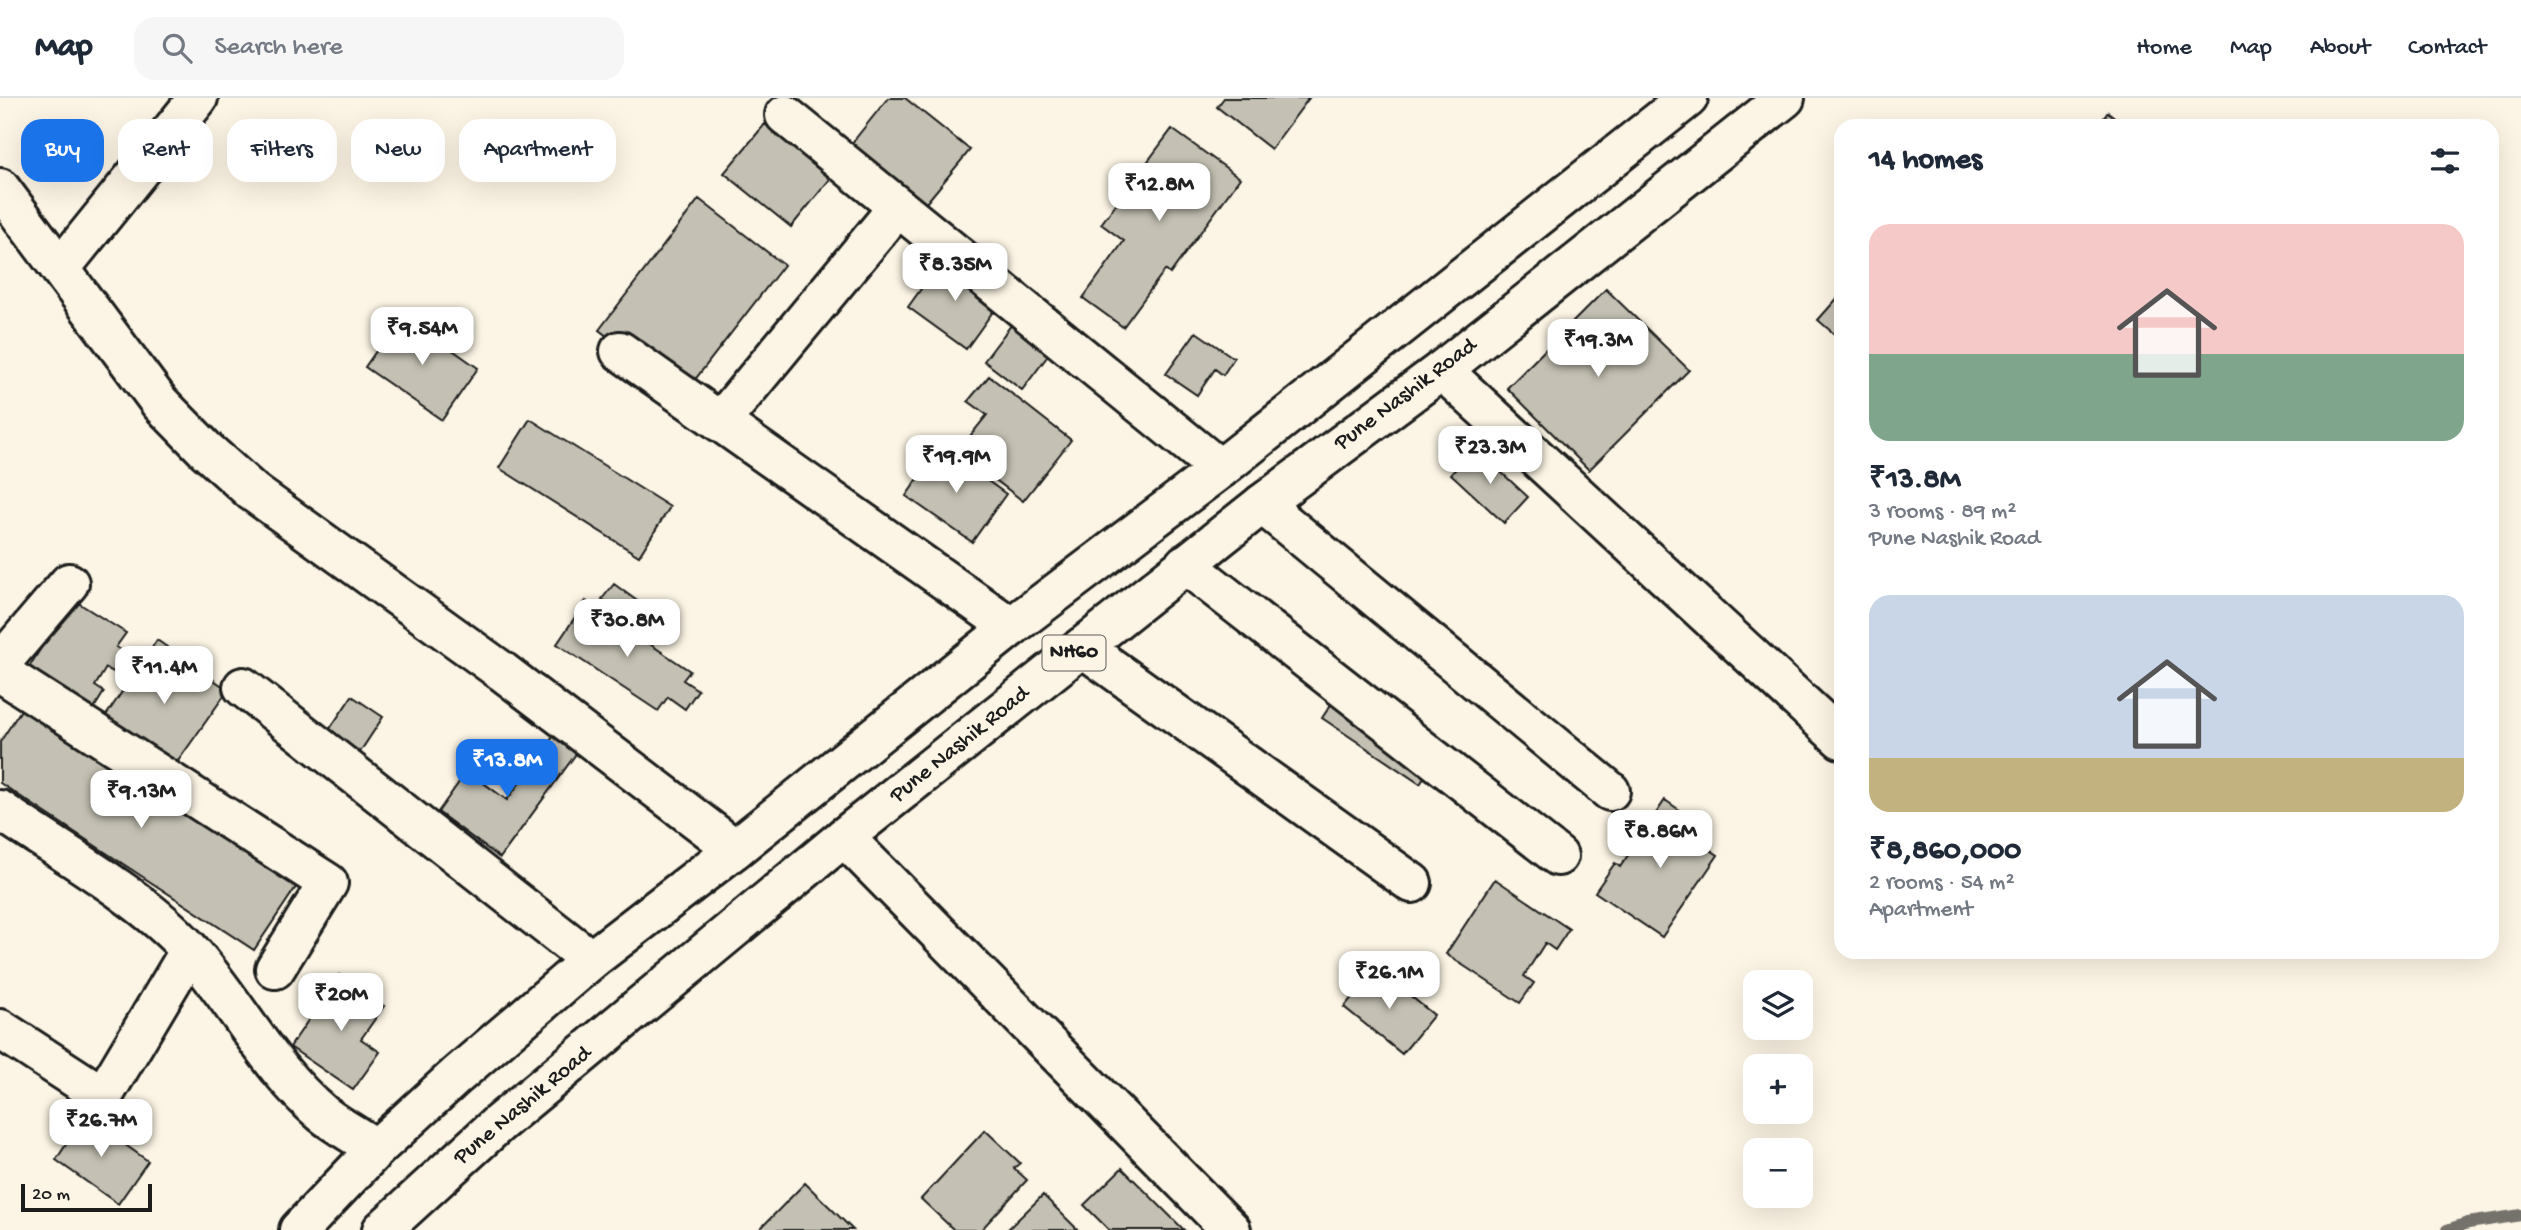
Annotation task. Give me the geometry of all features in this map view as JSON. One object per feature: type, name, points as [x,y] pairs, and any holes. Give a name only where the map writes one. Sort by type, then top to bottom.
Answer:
[{"type":"main road","points":[[60,269],[198,98]]},
{"type":"main road","name":"NH60","points":[[299,1230],[376,1149],[591,960],[735,849],[1011,627],[1220,469],[1688,98]]},
{"type":"main road","name":"Pune Nashik Road","points":[[382,1230],[498,1124],[844,837],[1262,503],[1442,370],[1785,98]]},
{"type":"main road","points":[[785,116],[1220,469]]},
{"type":"main road","points":[[0,188],[160,403],[206,450],[253,492],[503,673],[735,849]]},
{"type":"main road","points":[[720,422],[898,207]]},
{"type":"main road","points":[[620,351],[1011,627]]},
{"type":"main road","points":[[1442,370],[1834,732]]},
{"type":"main road","points":[[1262,503],[1610,791]]},
{"type":"main road","points":[[1185,564],[1558,856]]},
{"type":"main road","points":[[0,664],[69,583]]},
{"type":"main road","points":[[1082,647],[1412,883]]},
{"type":"main road","points":[[0,672],[328,883],[275,969]]},
{"type":"main road","points":[[243,687],[591,960]]},
{"type":"main road","points":[[0,810],[134,901],[166,927],[190,950],[287,1077],[323,1114],[376,1149]]},
{"type":"main road","points":[[844,837],[1231,1230]]},
{"type":"main road","points":[[0,1029],[103,1096],[190,950]]},
{"type":"building","points":[[888,98],[905,98],[970,150],[922,208],[848,148]]},
{"type":"building","points":[[1224,98],[1309,98],[1271,149],[1217,107]]},
{"type":"building","points":[[2108,112],[2117,119],[2103,119]]},
{"type":"building","points":[[765,124],[831,178],[791,227],[724,173]]},
{"type":"building","points":[[1172,129],[1240,178],[1170,274],[1165,270],[1123,327],[1083,298],[1124,241],[1101,224]]},
{"type":"building","points":[[699,199],[784,265],[683,395],[599,330]]},
{"type":"building","points":[[944,257],[1002,299],[966,349],[908,307]]},
{"type":"building","points":[[1606,289],[1689,370],[1589,470],[1507,388]]},
{"type":"building","points":[[1834,302],[1834,334],[1818,320]]},
{"type":"building","points":[[402,314],[478,368],[442,420],[365,367]]},
{"type":"building","points":[[1018,316],[1056,345],[1022,390],[984,361]]},
{"type":"building","points":[[1196,332],[1234,358],[1223,375],[1215,369],[1197,395],[1166,374]]},
{"type":"building","points":[[989,376],[1071,440],[1023,501],[958,451],[987,415],[968,401]]},
{"type":"building","points":[[530,419],[670,507],[639,556],[499,468]]},
{"type":"building","points":[[940,447],[1006,494],[972,542],[906,496]]},
{"type":"building","points":[[1475,448],[1528,497],[1504,523],[1451,474]]},
{"type":"building","points":[[614,584],[663,620],[652,635],[602,599]]},
{"type":"building","points":[[72,599],[126,633],[116,647],[132,657],[121,676],[106,668],[95,686],[104,692],[89,716],[24,675]]},
{"type":"building","points":[[586,601],[690,671],[683,680],[698,690],[685,709],[668,697],[658,711],[557,644]]},
{"type":"building","points":[[157,640],[228,690],[171,771],[101,723]]},
{"type":"building","points":[[352,696],[383,717],[358,755],[327,733]]},
{"type":"building","points":[[1336,697],[1434,763],[1420,784],[1322,718]]},
{"type":"building","points":[[23,707],[296,887],[254,950],[0,783],[0,742]]},
{"type":"building","points":[[558,730],[581,747],[500,858],[438,812],[467,771],[507,800]]},
{"type":"building","points":[[1665,800],[1710,831],[1702,844],[1718,855],[1662,937],[1595,892],[1615,863],[1620,867]]},
{"type":"building","points":[[1495,879],[1569,929],[1555,950],[1545,943],[1524,976],[1534,983],[1520,1003],[1446,954]]},
{"type":"building","points":[[1376,968],[1434,1015],[1402,1054],[1344,1007]]},
{"type":"building","points":[[339,975],[384,1006],[361,1039],[380,1052],[353,1090],[290,1047]]},
{"type":"building","points":[[79,1112],[148,1161],[118,1204],[56,1160],[71,1137],[65,1132]]},
{"type":"building","points":[[985,1130],[1020,1163],[1014,1168],[1027,1180],[981,1230],[954,1230],[921,1199]]},
{"type":"building","points":[[1122,1168],[1184,1230],[1109,1230],[1084,1205]]},
{"type":"building","points":[[805,1183],[853,1230],[759,1230]]},
{"type":"building","points":[[1043,1195],[1078,1230],[1007,1230]]},
{"type":"waterway","points":[[2447,1230],[2468,1223],[2521,1215]]}]
